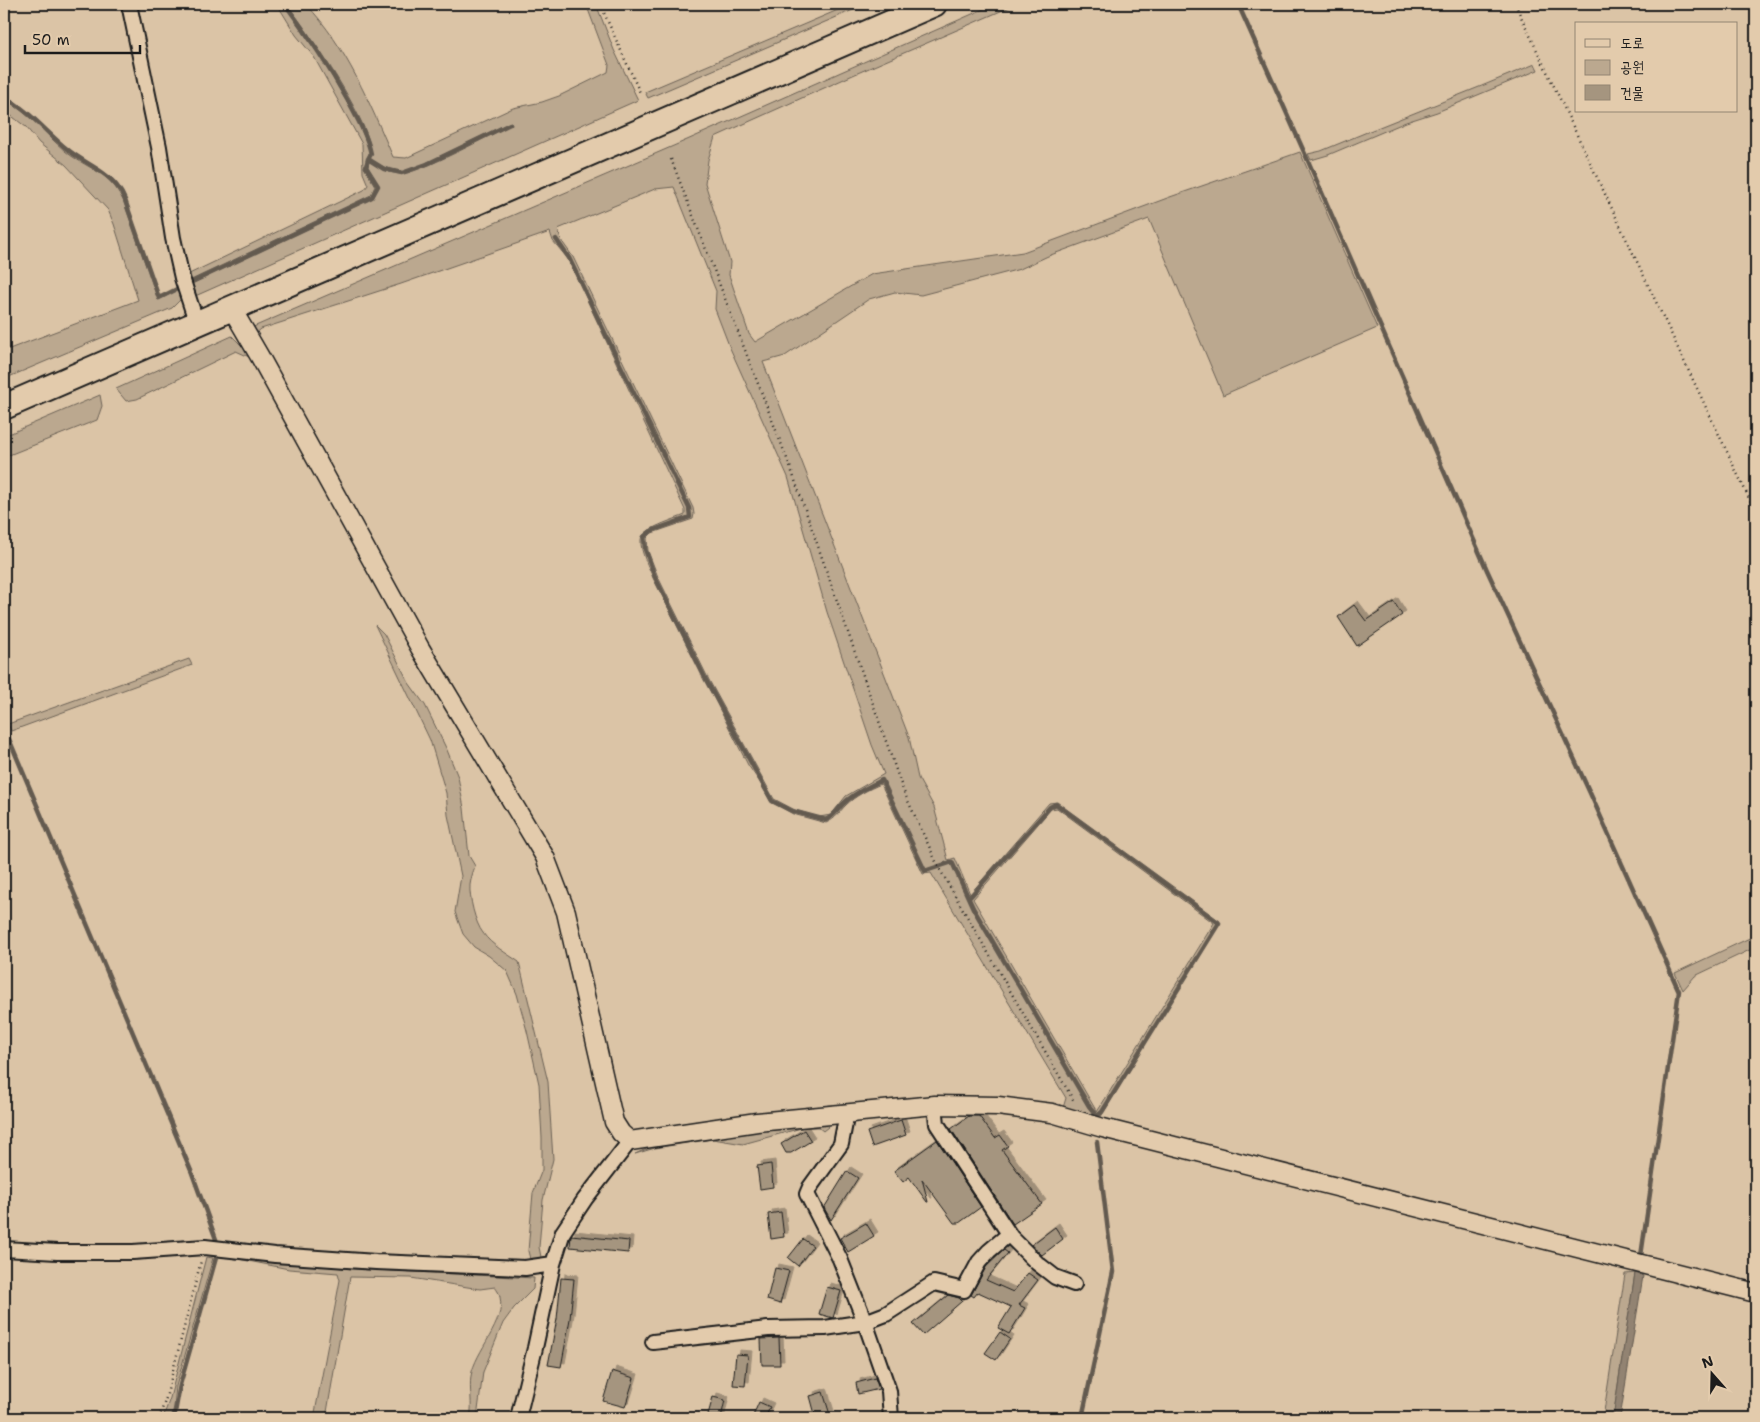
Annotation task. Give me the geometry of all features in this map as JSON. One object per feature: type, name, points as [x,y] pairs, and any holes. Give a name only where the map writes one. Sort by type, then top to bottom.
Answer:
[{"type":"highway","points":[[4,408],[934,4]]},
{"type":"street","points":[[129,4],[159,147],[173,238],[182,278],[197,324]]},
{"type":"street","points":[[232,309],[420,648],[545,857],[566,912],[614,1122],[621,1133],[630,1141]]},
{"type":"street","points":[[935,1105],[937,1124],[1009,1234],[1037,1263],[1055,1277],[1074,1284]]},
{"type":"street","points":[[518,1418],[562,1232],[630,1141],[757,1122],[935,1105],[998,1106],[1052,1114],[1756,1293]]},
{"type":"street","points":[[847,1113],[841,1144],[807,1194],[840,1258],[865,1322],[889,1391],[891,1418]]},
{"type":"street","points":[[653,1342],[768,1329],[826,1328],[865,1322],[886,1314],[934,1283],[964,1290],[979,1262],[989,1250],[1009,1234]]},
{"type":"street","points":[[4,1249],[58,1252],[133,1252],[205,1247],[275,1255],[376,1262],[525,1268],[553,1264]]},
{"type":"path","points":[[600,4],[642,95]]},
{"type":"path","points":[[1515,4],[1756,513]]},
{"type":"path","points":[[671,159],[792,469],[903,790],[939,866],[1085,1123]]},
{"type":"path","points":[[159,1418],[166,1398],[205,1247]]},
{"type":"green space","points":[[277,4],[284,4],[323,61],[357,120],[368,146],[369,153],[364,167],[375,186],[371,195],[187,282],[185,276],[364,190],[368,185],[363,173],[362,144],[314,57],[296,35]]},
{"type":"green space","points":[[287,4],[306,4],[334,39],[356,77],[393,157],[406,158],[513,108],[542,102],[559,96],[608,72],[609,65],[586,4],[596,4],[614,50],[638,100],[193,297],[189,285],[373,198],[379,186],[368,167],[369,161],[392,173],[409,173],[455,153],[512,124],[511,122],[426,163],[402,172],[384,167],[370,159],[370,146],[353,105],[324,56]]},
{"type":"green space","points":[[852,4],[867,4],[648,98],[645,92]]},
{"type":"green space","points":[[995,4],[1017,4],[715,137],[708,160],[705,183],[730,262],[729,275],[749,334],[755,342],[872,274],[1023,252],[1170,197],[1300,152],[1377,328],[1223,395],[1149,219],[1048,256],[1020,269],[921,295],[895,292],[869,299],[785,356],[763,362],[909,737],[918,778],[934,807],[948,860],[955,858],[970,894],[1049,803],[1057,802],[1220,921],[1099,1120],[1063,1108],[1066,1098],[931,873],[923,874],[881,784],[867,790],[854,799],[826,823],[793,814],[771,802],[748,765],[653,578],[642,549],[641,540],[647,532],[685,515],[685,510],[568,259],[553,241],[550,232],[401,284],[261,329],[253,336],[251,328],[678,144]],"holes":[[[674,187],[716,291],[715,309],[730,348],[788,477],[827,612],[872,745],[884,774],[846,796],[831,815],[819,817],[795,810],[774,799],[710,682],[658,577],[648,551],[647,538],[652,533],[693,519],[693,508],[573,257],[561,240],[558,229],[655,189]],[[1057,808],[1214,923],[1097,1112],[973,899],[1051,809]]]},
{"type":"green space","points":[[1535,64],[1538,70],[1437,112],[1406,122],[1328,155],[1311,160],[1308,154],[1321,151]]},
{"type":"green space","points":[[4,99],[29,117],[65,151],[110,181],[123,200],[158,300],[179,290],[181,299],[172,308],[4,379],[4,351],[138,300],[108,210],[66,165],[39,143],[26,127],[4,112]]},
{"type":"green space","points":[[232,336],[256,360],[236,351],[137,399],[126,401],[116,389]]},
{"type":"green space","points":[[100,395],[102,406],[97,420],[4,457],[4,436]]},
{"type":"green space","points":[[375,625],[384,634],[409,683],[425,705],[458,777],[464,808],[469,856],[475,866],[470,885],[470,896],[477,923],[490,941],[519,962],[548,1082],[553,1159],[543,1200],[539,1247],[541,1257],[531,1263],[528,1251],[533,1193],[542,1170],[542,1138],[539,1084],[527,1031],[517,994],[507,971],[489,956],[474,947],[463,934],[455,912],[461,876],[448,815],[446,793],[430,740]]},
{"type":"green space","points":[[189,659],[192,665],[11,731],[8,724]]},
{"type":"green space","points":[[1756,935],[1756,947],[1695,976],[1683,990],[1675,973]]},
{"type":"green space","points":[[824,1123],[828,1127],[823,1131],[818,1127],[805,1127],[743,1144],[713,1139],[655,1148],[635,1154],[651,1147],[712,1135]]},
{"type":"green space","points":[[223,1256],[353,1269],[534,1278],[533,1289],[514,1308],[503,1323],[483,1372],[477,1418],[470,1418],[471,1376],[478,1357],[495,1326],[501,1307],[500,1296],[495,1287],[480,1289],[411,1278],[350,1277],[326,1418],[314,1418],[340,1280],[338,1273],[289,1269]]},
{"type":"green space","points":[[206,1257],[213,1258],[176,1386],[174,1407],[171,1418],[163,1418],[170,1398]]},
{"type":"green space","points":[[1635,1273],[1613,1418],[1603,1418],[1625,1274]]},
{"type":"shaded area","points":[[1635,1273],[1643,1276],[1620,1418],[1613,1418]]},
{"type":"building","points":[[1394,602],[1402,615],[1357,646],[1338,617],[1354,605],[1366,621]]},
{"type":"building","points":[[969,1116],[979,1116],[995,1138],[1000,1135],[1008,1146],[1002,1150],[1042,1204],[1013,1224],[951,1129]]},
{"type":"building","points":[[901,1120],[906,1135],[872,1147],[867,1132]]},
{"type":"building","points":[[804,1130],[811,1141],[791,1153],[786,1153],[781,1144]]},
{"type":"building","points":[[937,1140],[981,1207],[959,1223],[954,1223],[922,1179],[928,1202],[909,1177],[903,1182],[894,1171]]},
{"type":"building","points":[[771,1164],[773,1187],[760,1189],[757,1166]]},
{"type":"building","points":[[847,1171],[858,1178],[831,1220],[824,1208]]},
{"type":"building","points":[[781,1212],[784,1237],[771,1239],[768,1214]]},
{"type":"building","points":[[866,1223],[874,1236],[848,1252],[840,1238]]},
{"type":"building","points":[[1055,1227],[1063,1239],[1042,1255],[1031,1245]]},
{"type":"building","points":[[571,1235],[629,1241],[628,1253],[570,1247]]},
{"type":"building","points":[[803,1239],[813,1246],[798,1266],[788,1258]]},
{"type":"building","points":[[1004,1250],[1008,1253],[986,1280],[1013,1292],[1028,1273],[1038,1280],[1019,1305],[1025,1308],[1009,1334],[998,1328],[1011,1307],[978,1292],[974,1297],[971,1295],[986,1267]]},
{"type":"building","points":[[775,1268],[789,1271],[780,1304],[767,1300]]},
{"type":"building","points":[[561,1278],[574,1279],[570,1319],[561,1367],[548,1365],[557,1319]]},
{"type":"building","points":[[827,1287],[841,1291],[833,1318],[819,1314]]},
{"type":"building","points":[[948,1295],[959,1298],[962,1301],[923,1335],[913,1324]]},
{"type":"building","points":[[1000,1332],[1010,1339],[996,1360],[985,1353]]},
{"type":"building","points":[[779,1338],[780,1365],[762,1365],[761,1339]]},
{"type":"building","points":[[736,1354],[748,1355],[745,1386],[733,1385]]},
{"type":"building","points":[[612,1371],[634,1378],[625,1407],[603,1401]]},
{"type":"building","points":[[875,1378],[879,1389],[858,1394],[856,1383]]},
{"type":"building","points":[[823,1392],[831,1418],[816,1418],[810,1396]]},
{"type":"building","points":[[713,1397],[725,1400],[721,1418],[707,1418]]},
{"type":"building","points":[[759,1402],[770,1407],[765,1418],[752,1418]]},
{"type":"waterway","points":[[285,4],[318,51],[348,101],[367,140],[371,154],[368,159],[384,169],[402,173],[427,164],[510,124]]},
{"type":"waterway","points":[[1238,4],[1487,570],[1679,991],[1641,1256]]},
{"type":"waterway","points":[[4,97],[29,114],[73,154],[112,180],[125,200],[159,298],[177,289]]},
{"type":"waterway","points":[[192,282],[372,197],[378,186],[366,167],[368,159]]},
{"type":"waterway","points":[[556,239],[569,258],[689,508],[690,517],[651,531],[644,537],[645,549],[655,577],[706,680],[772,801],[792,811],[826,820],[852,797],[882,780],[925,871],[952,862],[973,908],[1089,1106],[1097,1116],[1102,1112],[1219,923],[1056,804],[1050,807],[969,898]]},
{"type":"waterway","points":[[4,727],[192,1173],[217,1242]]},
{"type":"waterway","points":[[1082,1418],[1113,1272],[1097,1142]]},
{"type":"waterway","points":[[174,1418],[180,1385],[216,1258]]}]
